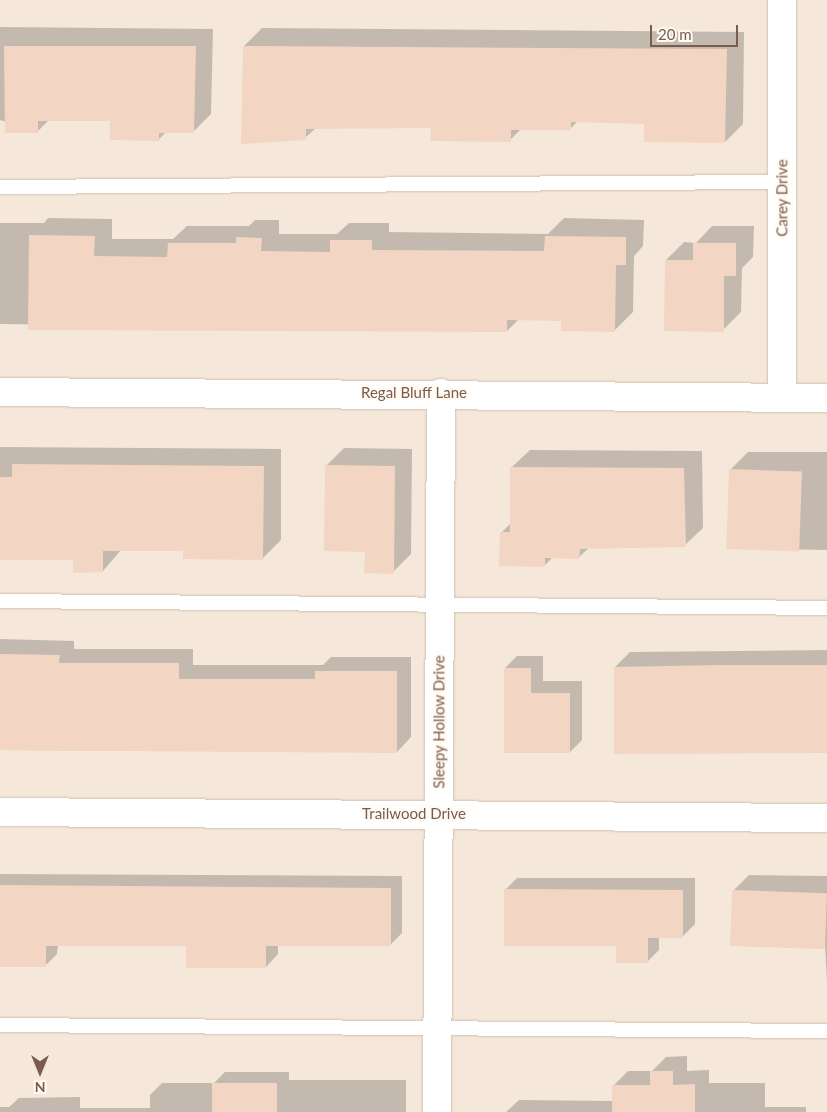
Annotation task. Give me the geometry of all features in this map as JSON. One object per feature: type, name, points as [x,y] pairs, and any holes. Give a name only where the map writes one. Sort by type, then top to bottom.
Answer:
[{"type":"street","name":"Carey Drive","points":[[782,0],[782,397]]},
{"type":"street","name":"Regal Bluff Lane","points":[[0,392],[441,393],[827,398]]},
{"type":"street","name":"Sleepy Hollow Drive","points":[[437,1112],[441,393]]},
{"type":"street","name":"Trailwood Drive","points":[[0,812],[827,818]]},
{"type":"lane","points":[[0,187],[782,182]]},
{"type":"lane","points":[[0,601],[440,607],[827,608]]},
{"type":"lane","points":[[0,1026],[827,1031]]},
{"type":"shaded area","points":[[0,0],[827,0],[827,1112],[0,1112]]},
{"type":"building","points":[[4,46],[196,46],[194,133],[159,133],[159,141],[110,140],[110,121],[38,121],[38,133],[5,133]]},
{"type":"building","points":[[243,46],[727,49],[725,143],[644,142],[644,124],[571,122],[571,130],[511,130],[511,142],[430,141],[431,128],[306,129],[306,140],[241,144]]},
{"type":"building","points":[[29,235],[95,236],[94,256],[167,257],[168,243],[236,243],[236,237],[262,238],[261,251],[330,252],[330,240],[372,240],[372,250],[544,251],[545,236],[626,237],[626,265],[616,265],[615,332],[561,331],[561,321],[507,320],[507,332],[28,330]]},
{"type":"building","points":[[693,243],[736,243],[736,276],[724,276],[724,332],[664,331],[665,260],[693,260]]},
{"type":"building","points":[[12,464],[264,466],[263,560],[183,559],[183,551],[103,551],[103,572],[73,573],[73,560],[0,560],[0,477],[12,477]]},
{"type":"building","points":[[325,465],[395,466],[394,574],[364,573],[365,552],[324,551]]},
{"type":"building","points":[[510,467],[684,468],[686,547],[580,549],[579,559],[545,558],[545,567],[499,566],[500,532],[510,532]]},
{"type":"building","points":[[729,469],[802,472],[799,551],[726,549]]},
{"type":"building","points":[[0,654],[60,655],[59,663],[179,663],[179,679],[315,679],[315,671],[397,671],[397,753],[0,750]]},
{"type":"building","points":[[827,665],[827,753],[614,754],[614,667]]},
{"type":"building","points":[[504,668],[531,668],[531,693],[570,693],[570,753],[504,753]]},
{"type":"building","points":[[0,885],[391,888],[391,946],[266,946],[266,968],[186,968],[186,946],[46,946],[46,967],[0,967]]},
{"type":"building","points":[[504,889],[683,890],[683,938],[648,938],[648,963],[616,963],[616,946],[504,946]]},
{"type":"building","points":[[732,890],[827,893],[825,949],[730,946]]},
{"type":"building","points":[[650,1071],[673,1071],[673,1085],[695,1084],[695,1112],[612,1112],[612,1085],[650,1085]]},
{"type":"building","points":[[212,1083],[277,1083],[277,1112],[212,1112]]}]
